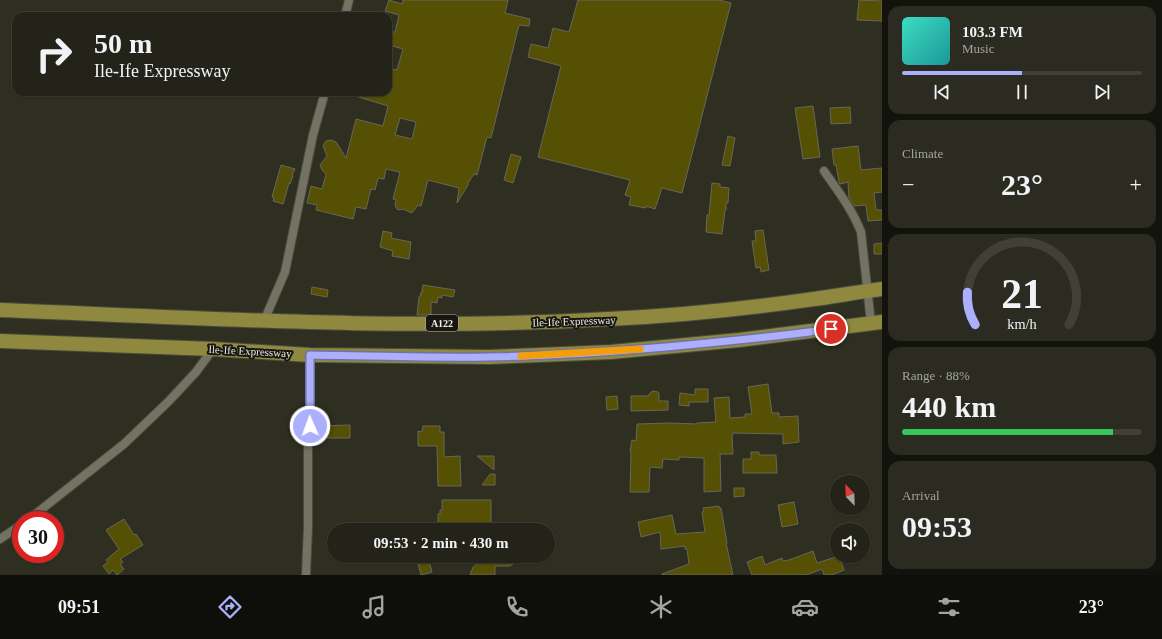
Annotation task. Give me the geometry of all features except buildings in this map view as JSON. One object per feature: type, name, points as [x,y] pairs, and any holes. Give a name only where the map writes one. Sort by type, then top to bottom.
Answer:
[{"type":"highway","name":"Ile-Ife Expressway","points":[[0,310],[264,321],[488,324],[610,319],[745,308],[875,290]]},
{"type":"highway","name":"Ile-Ife Expressway","points":[[0,341],[213,349],[310,355],[489,357],[610,352],[739,340],[877,322]]},
{"type":"street","points":[[346,12],[349,0]]},
{"type":"street","points":[[264,321],[285,272],[313,135],[324,96]]},
{"type":"street","points":[[824,171],[844,198],[856,219],[861,232],[865,270],[875,290],[877,322]]},
{"type":"street","points":[[39,511],[124,444],[196,372],[213,349]]},
{"type":"street","points":[[310,355],[310,426]]},
{"type":"street","points":[[306,575],[308,527],[308,438]]},
{"type":"street","points":[[0,539],[12,531]]},
{"type":"tunnel","points":[[308,438],[310,426]]},
{"type":"slow traffic","points":[[521,356],[610,352],[640,349]]},
{"type":"route","points":[[310,426],[310,355],[489,357],[610,352],[739,340],[831,329]]}]
